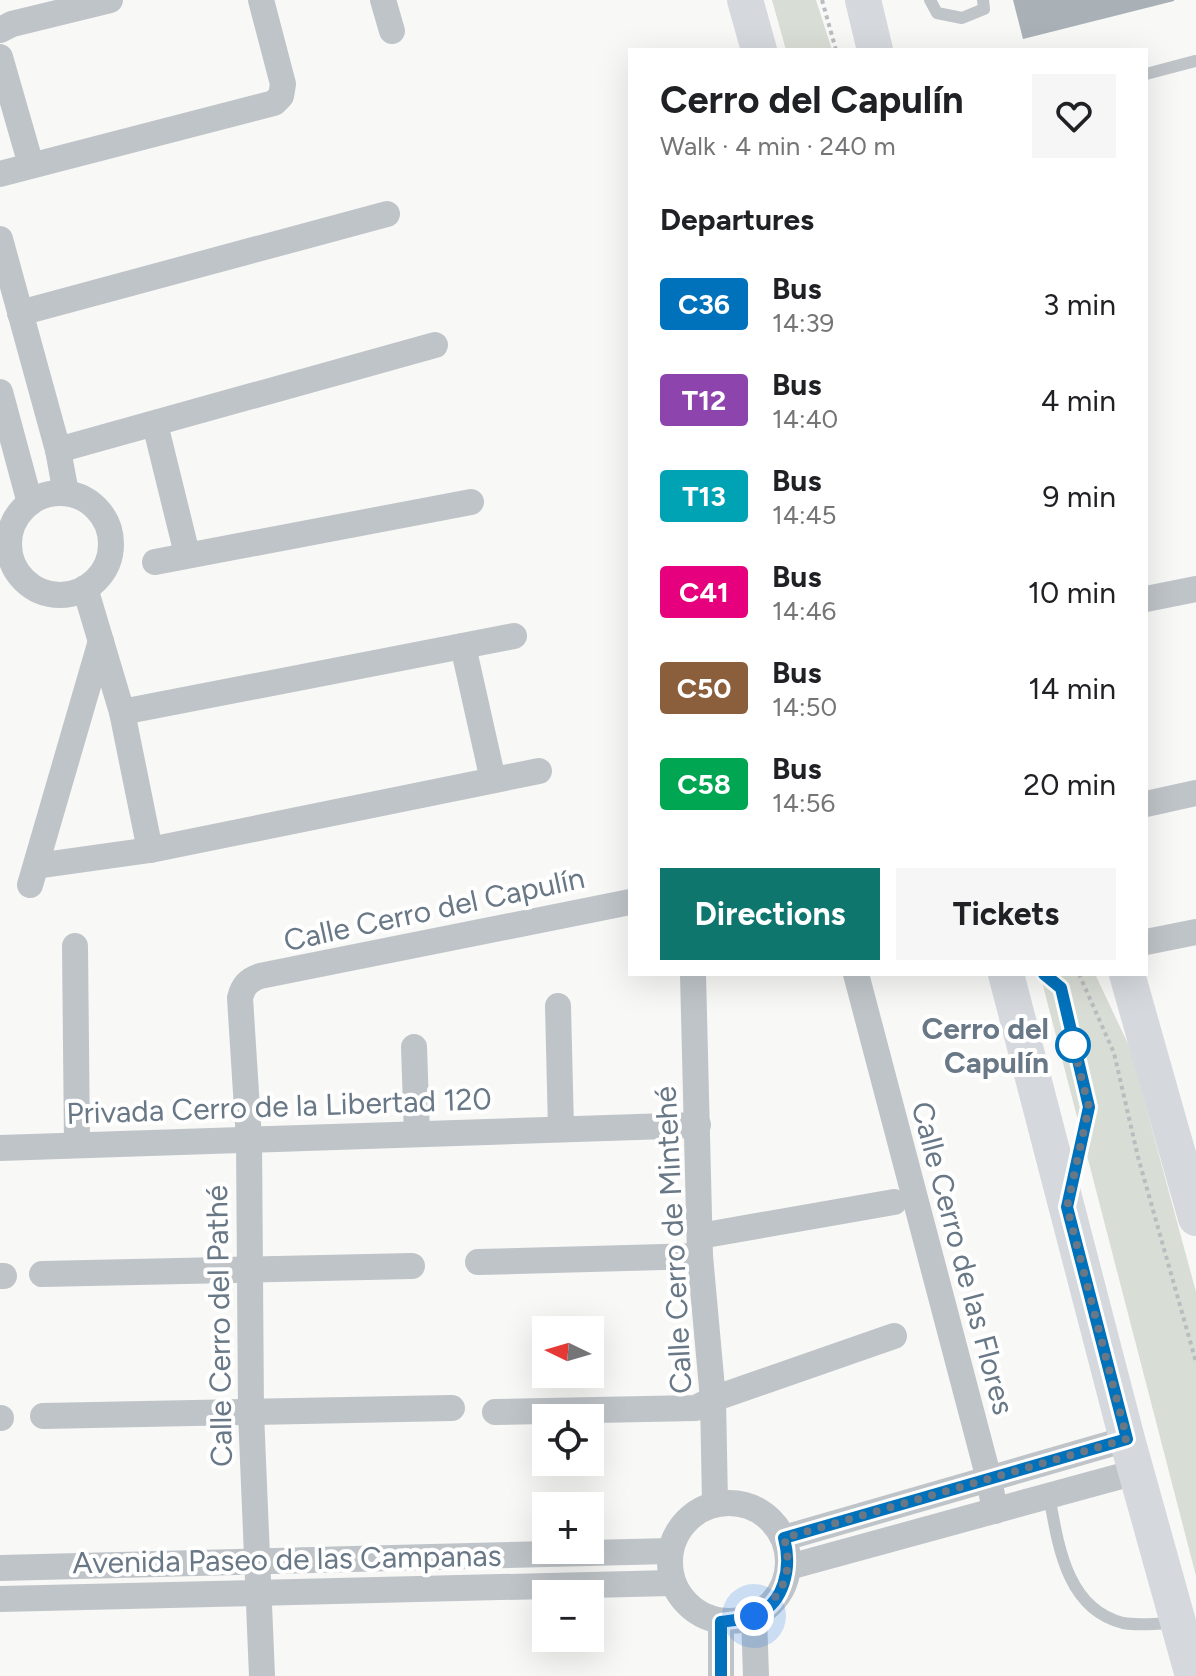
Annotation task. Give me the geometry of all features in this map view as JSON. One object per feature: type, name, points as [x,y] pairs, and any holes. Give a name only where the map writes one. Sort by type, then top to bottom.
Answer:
[{"type":"main road","points":[[745,0],[758,48]]},
{"type":"main road","points":[[863,0],[875,48]]},
{"type":"main road","points":[[1007,976],[1193,1676]]},
{"type":"main road","points":[[1127,976],[1193,1196]]},
{"type":"street","points":[[0,30],[12,24],[110,0]]},
{"type":"street","points":[[0,174],[274,103],[281,96],[283,84],[261,0]]},
{"type":"street","points":[[383,0],[392,31]]},
{"type":"street","points":[[0,57],[31,165]]},
{"type":"street","points":[[20,313],[387,214]]},
{"type":"street","points":[[0,239],[58,450],[66,493]]},
{"type":"street","points":[[58,450],[435,345]]},
{"type":"street","points":[[2,407],[30,503]]},
{"type":"street","points":[[155,424],[187,554]]},
{"type":"street","points":[[66,493],[84,498],[100,511],[110,530],[111,550],[105,569],[85,588],[73,594],[52,595],[33,588],[18,572],[10,553],[10,534],[17,517],[30,503],[47,494],[66,493]]},
{"type":"street","points":[[155,562],[471,502]]},
{"type":"street","points":[[85,588],[122,712],[150,850]]},
{"type":"street","points":[[1148,599],[1196,589]]},
{"type":"street","points":[[122,712],[514,636]]},
{"type":"street","points":[[101,641],[33,875],[539,771]]},
{"type":"street","points":[[463,646],[493,780]]},
{"type":"street","points":[[1148,804],[1196,793]]},
{"type":"street","name":"Calle Cerro del Capulín","points":[[251,979],[628,902]]},
{"type":"street","points":[[1148,942],[1196,932]]},
{"type":"street","points":[[75,946],[77,1144]]},
{"type":"street","name":"Calle Cerro de Mintehé","points":[[693,976],[700,1246],[713,1399],[715,1503]]},
{"type":"street","name":"Calle Cerro de las Flores","points":[[857,976],[995,1511]]},
{"type":"street","name":"Calle Cerro del Pathé","points":[[251,979],[243,988],[240,998],[249,1140],[251,1413],[262,1676]]},
{"type":"street","points":[[558,1006],[561,1129]]},
{"type":"street","points":[[414,1047],[417,1134]]},
{"type":"street","name":"Privada Cerro de la Libertad 120","points":[[0,1148],[698,1125]]},
{"type":"street","points":[[478,1262],[700,1246],[894,1202]]},
{"type":"street","points":[[42,1274],[412,1266]]},
{"type":"street","points":[[495,1412],[696,1408],[713,1399],[894,1336]]},
{"type":"street","points":[[43,1416],[452,1408]]},
{"type":"street","points":[[784,1538],[989,1479],[1132,1456]]},
{"type":"street","points":[[789,1567],[1049,1495],[1132,1456]]},
{"type":"street","points":[[715,1503],[741,1503],[765,1514],[784,1538],[789,1567],[779,1593],[768,1607],[754,1616],[721,1622],[702,1616],[684,1602],[672,1583],[670,1551],[678,1530],[694,1513],[715,1503]]},
{"type":"street","name":"Avenida Paseo de las Campanas","points":[[0,1568],[670,1551]]},
{"type":"street","name":"Avenida Paseo de las Campanas","points":[[0,1599],[672,1583]]},
{"type":"street","points":[[754,1616],[756,1676]]},
{"type":"street","points":[[721,1622],[721,1676]]},
{"type":"lane","points":[[930,0],[937,13],[962,18],[984,9],[983,0]]},
{"type":"lane","points":[[1148,73],[1195,61]]},
{"type":"lane","points":[[1046,976],[1061,988],[1089,1107],[1067,1207]]},
{"type":"lane","points":[[1049,1495],[1063,1566],[1082,1596],[1099,1613],[1125,1623],[1178,1623]]},
{"type":"path","points":[[822,0],[835,48]]},
{"type":"path","points":[[1080,976],[1114,1053],[1138,1157],[1196,1362]]},
{"type":"shaded area","points":[[772,0],[816,0],[831,48],[785,48]]},
{"type":"shaded area","points":[[1041,976],[1096,976],[1130,1048],[1196,1292],[1196,1576]]},
{"type":"building","points":[[1013,0],[1174,0],[1174,1],[1023,39]]},
{"type":"bus line","name":"C36","points":[[721,1676],[721,1622],[754,1616],[768,1607],[779,1593],[789,1567],[784,1538],[1127,1439],[1067,1207],[1089,1107],[1061,988],[1046,976]]},
{"type":"place","name":"Cerro del Capulín","points":[[1073,1045]]},
{"type":"route","points":[[754,1616],[768,1607],[786,1577],[789,1567],[784,1538],[1127,1439],[1067,1207],[1089,1107],[1073,1045]]}]
